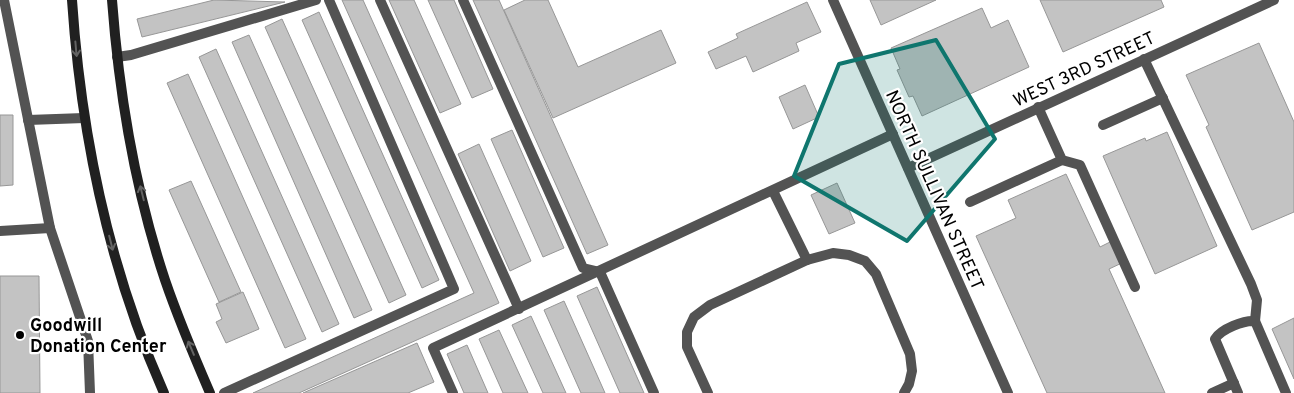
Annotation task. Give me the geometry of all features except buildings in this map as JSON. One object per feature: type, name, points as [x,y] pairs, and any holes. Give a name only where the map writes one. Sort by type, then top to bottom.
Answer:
[{"type":"main road","points":[[72,0],[84,118],[112,249],[129,302],[164,393]]},
{"type":"main road","points":[[112,0],[117,56],[129,133],[150,225],[180,323],[210,393]]},
{"type":"street","points":[[4,0],[50,228],[88,341],[90,393]]},
{"type":"street","points":[[117,56],[131,55],[316,0]]},
{"type":"street","points":[[224,393],[454,289],[329,0]]},
{"type":"street","points":[[380,0],[519,309]]},
{"type":"street","points":[[463,0],[583,268],[600,272]]},
{"type":"street","name":"NORTH SULLIVAN STREET","points":[[833,0],[1008,393]]},
{"type":"street","name":"WEST 3RD STREET","points":[[908,168],[1274,0]]},
{"type":"street","points":[[1144,59],[1251,284],[1257,300],[1255,321],[1286,393]]},
{"type":"street","points":[[1103,125],[1163,98]]},
{"type":"street","points":[[1038,108],[1062,160]]},
{"type":"street","points":[[28,120],[84,118]]},
{"type":"street","points":[[453,393],[433,348],[600,272],[893,134]]},
{"type":"street","points":[[970,202],[1062,160],[1080,165],[1135,287]]},
{"type":"street","points":[[773,191],[807,260]]},
{"type":"street","points":[[0,231],[50,228]]},
{"type":"street","points":[[708,393],[688,347],[687,332],[694,317],[710,304],[807,260],[833,253],[849,255],[865,262],[876,274],[910,354],[912,371],[910,384],[904,393]]},
{"type":"street","points":[[600,272],[654,393]]},
{"type":"street","points":[[1212,393],[1236,388],[1215,339],[1218,333],[1249,320],[1255,321]]},
{"type":"highlighted area","points":[[936,40],[995,139],[907,241],[794,176],[839,64]]},
{"type":"place","name":"Goodwill Donation Center","points":[[20,335]]}]
